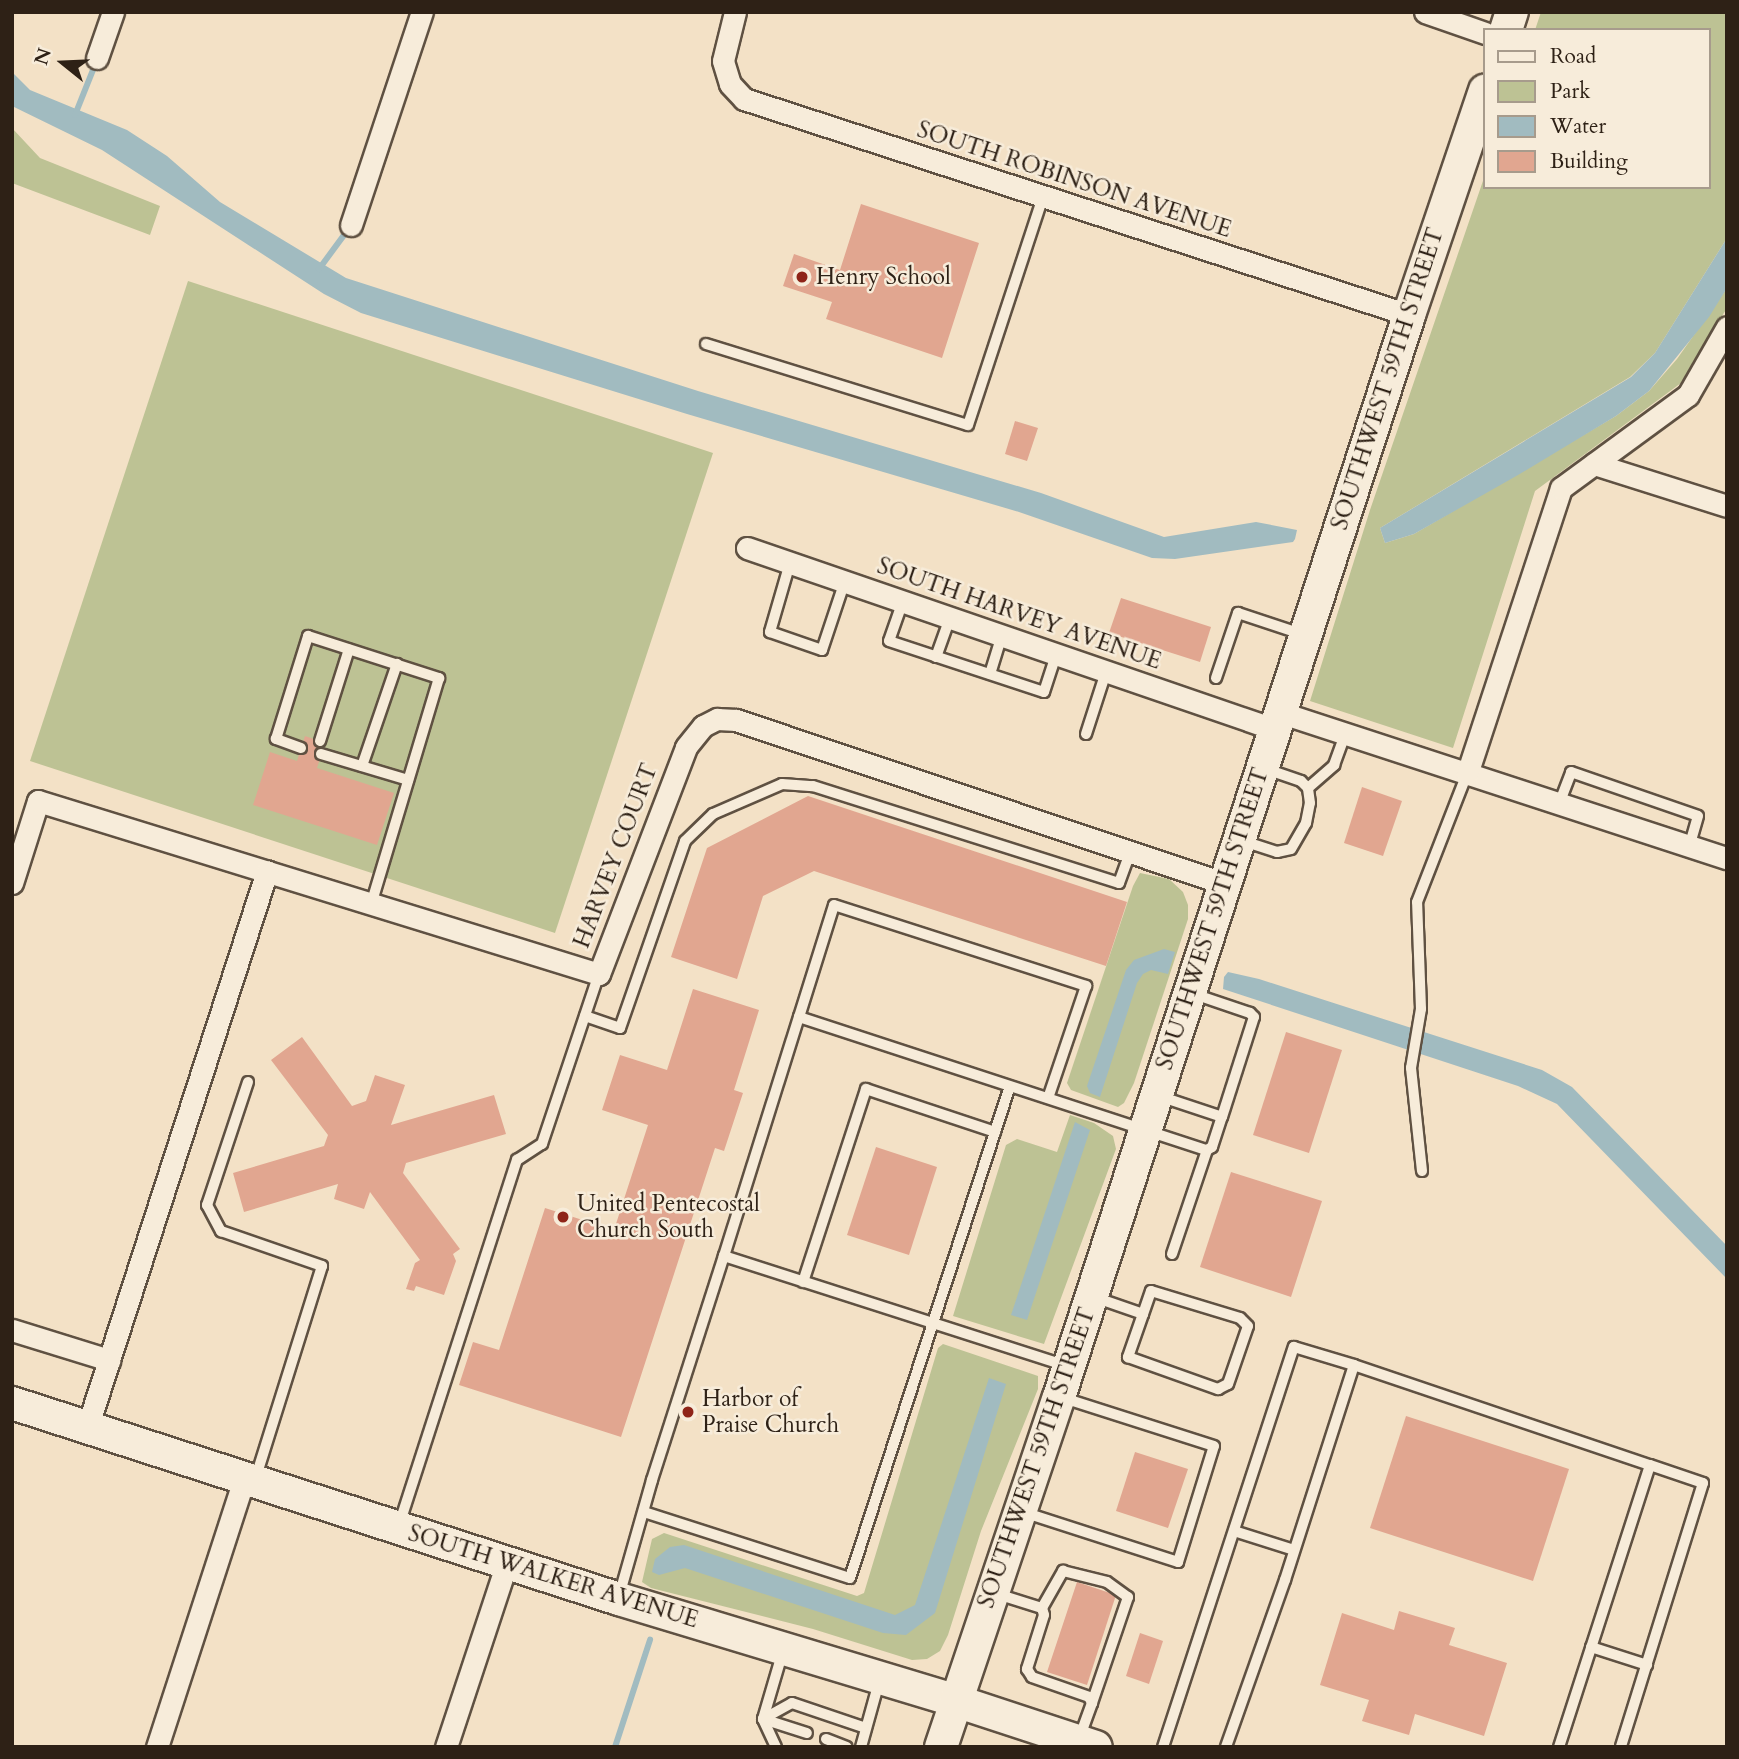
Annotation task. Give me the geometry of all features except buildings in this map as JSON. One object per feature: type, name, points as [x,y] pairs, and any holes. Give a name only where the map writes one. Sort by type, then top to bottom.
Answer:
[{"type":"main road","name":"SOUTHWEST 59TH STREET","points":[[941,1747],[1059,1397],[1276,720],[1484,94]]},
{"type":"main road","name":"SOUTH WALKER AVENUE","points":[[12,1403],[619,1599],[956,1700],[1087,1744]]},
{"type":"street","points":[[97,58],[113,12]]},
{"type":"street","points":[[351,225],[422,12]]},
{"type":"street","name":"SOUTH ROBINSON AVENUE","points":[[735,12],[723,61],[730,84],[744,99],[1409,315]]},
{"type":"street","points":[[1425,12],[1484,33]]},
{"type":"street","points":[[1467,774],[1561,488],[1688,395],[1727,327]]},
{"type":"street","points":[[1594,464],[1727,506]]},
{"type":"street","name":"SOUTH HARVEY AVENUE","points":[[747,548],[1107,671],[1276,720],[1345,734],[1727,858]]},
{"type":"street","name":"HARVEY COURT","points":[[12,883],[38,801],[599,974],[686,747],[703,726],[717,719],[736,720],[1223,883]]},
{"type":"street","points":[[87,1428],[267,871]]},
{"type":"street","points":[[12,1330],[109,1360]]},
{"type":"street","points":[[157,1747],[249,1481]]},
{"type":"street","points":[[446,1747],[507,1563]]},
{"type":"lane","points":[[706,344],[968,425],[1043,197]]},
{"type":"lane","points":[[790,563],[770,632],[822,650],[845,581]]},
{"type":"lane","points":[[903,601],[889,641],[1044,692],[1056,654]]},
{"type":"lane","points":[[1216,678],[1238,613],[1304,635]]},
{"type":"lane","points":[[936,657],[950,618]]},
{"type":"lane","points":[[990,674],[1002,635]]},
{"type":"lane","points":[[302,748],[276,739],[308,636],[439,678],[371,904]]},
{"type":"lane","points":[[320,741],[349,649]]},
{"type":"lane","points":[[362,766],[397,664]]},
{"type":"lane","points":[[1086,734],[1107,671]]},
{"type":"lane","points":[[1308,788],[1334,765],[1345,734]]},
{"type":"lane","points":[[321,754],[408,780]]},
{"type":"lane","points":[[1238,839],[1277,852],[1291,849],[1306,822],[1310,803],[1308,788],[1301,780],[1261,767]]},
{"type":"lane","points":[[1559,804],[1571,772],[1584,776],[1698,816],[1689,847]]},
{"type":"lane","points":[[1422,1171],[1411,1068],[1421,1009],[1417,902],[1467,774]]},
{"type":"lane","points":[[585,1016],[620,1028],[685,841],[713,814],[782,784],[813,786],[1119,883],[1130,852]]},
{"type":"lane","points":[[619,1599],[834,905],[1086,986],[1048,1098]]},
{"type":"lane","points":[[398,1528],[517,1160],[542,1144],[599,974]]},
{"type":"lane","points":[[1172,1254],[1207,1150],[1212,1147],[1254,1017],[1250,1013],[1189,993]]},
{"type":"lane","points":[[799,1017],[1207,1150]]},
{"type":"lane","points":[[248,1082],[207,1205],[221,1231],[322,1266],[249,1481]]},
{"type":"lane","points":[[644,1512],[850,1578],[1010,1086]]},
{"type":"lane","points":[[803,1282],[866,1088],[995,1132]]},
{"type":"lane","points":[[1156,1095],[1222,1116]]},
{"type":"lane","points":[[724,1256],[1069,1366]]},
{"type":"lane","points":[[1151,1291],[1240,1318],[1248,1326],[1228,1384],[1218,1389],[1128,1357],[1143,1314],[1151,1291]]},
{"type":"lane","points":[[1092,1296],[1143,1314]]},
{"type":"lane","points":[[1163,1747],[1294,1348],[1354,1365],[1703,1483],[1621,1747]]},
{"type":"lane","points":[[1226,1747],[1354,1365]]},
{"type":"lane","points":[[1020,1511],[1178,1562],[1214,1446],[1059,1397]]},
{"type":"lane","points":[[1559,1747],[1650,1465]]},
{"type":"lane","points":[[1234,1531],[1294,1550]]},
{"type":"lane","points":[[1087,1744],[1092,1703],[1128,1597],[1107,1582],[1063,1571],[1042,1608],[1044,1615],[1027,1669],[1032,1677],[1089,1697],[1092,1703]]},
{"type":"lane","points":[[992,1592],[1042,1608]]},
{"type":"lane","points":[[1591,1647],[1647,1665]]},
{"type":"lane","points":[[776,1747],[763,1719],[784,1648]]},
{"type":"lane","points":[[861,1747],[880,1677]]},
{"type":"lane","points":[[763,1719],[792,1703],[866,1728]]},
{"type":"lane","points":[[763,1719],[807,1733]]},
{"type":"lane","points":[[825,1739],[847,1747]]},
{"type":"green space","points":[[1541,12],[1727,12],[1727,238],[1655,353],[1630,377],[1380,528],[1385,543],[1414,534],[1616,416],[1649,391],[1677,359],[1727,288],[1727,308],[1681,383],[1535,491],[1453,748],[1310,701],[1370,510],[1484,178],[1484,189],[1711,189],[1711,28],[1536,28]]},
{"type":"green space","points":[[12,128],[40,158],[160,206],[150,235],[12,183]]},
{"type":"green space","points":[[188,281],[713,453],[555,933],[30,761]]},
{"type":"green space","points":[[1140,873],[1169,879],[1183,892],[1188,905],[1188,919],[1134,1083],[1124,1103],[1118,1107],[1071,1090],[1067,1083],[1133,886]]},
{"type":"green space","points":[[1070,1115],[1094,1123],[1113,1136],[1116,1149],[1044,1344],[953,1316],[1006,1145],[1017,1139],[1057,1152]]},
{"type":"green space","points":[[943,1344],[1038,1376],[1038,1389],[981,1531],[948,1635],[940,1651],[927,1659],[912,1660],[813,1629],[651,1588],[642,1582],[652,1539],[664,1533],[857,1596],[864,1593],[938,1348]]},
{"type":"water","points":[[12,72],[30,90],[127,130],[167,156],[220,202],[346,278],[698,391],[1041,493],[1164,537],[1256,522],[1297,530],[1295,539],[1293,542],[1175,559],[1152,558],[1019,512],[687,414],[361,313],[324,294],[102,150],[12,106]]},
{"type":"water","points":[[1727,238],[1727,288],[1709,317],[1649,391],[1616,416],[1518,475],[1414,534],[1385,543],[1380,528],[1631,377],[1655,353]]},
{"type":"water","points":[[1164,949],[1175,952],[1168,974],[1151,970],[1143,974],[1137,983],[1100,1097],[1090,1093],[1087,1086],[1126,970],[1134,960]]},
{"type":"water","points":[[1228,972],[1259,979],[1542,1070],[1572,1087],[1727,1246],[1727,1279],[1557,1104],[1518,1086],[1223,989],[1224,977]]},
{"type":"water","points":[[1075,1122],[1090,1130],[1027,1320],[1011,1315]]},
{"type":"water","points":[[989,1378],[1006,1384],[935,1613],[906,1635],[883,1633],[685,1568],[659,1575],[652,1572],[655,1559],[670,1547],[684,1545],[895,1615],[915,1605]]},
{"type":"waterway","points":[[75,115],[97,60]]},
{"type":"waterway","points":[[319,269],[350,227]]},
{"type":"waterway","points":[[615,1747],[650,1640]]},
{"type":"place","name":"Henry School","points":[[802,277]]},
{"type":"place","name":"United Pentecostal Church South","points":[[563,1217]]},
{"type":"place","name":"Harbor of Praise Church","points":[[688,1412]]}]
